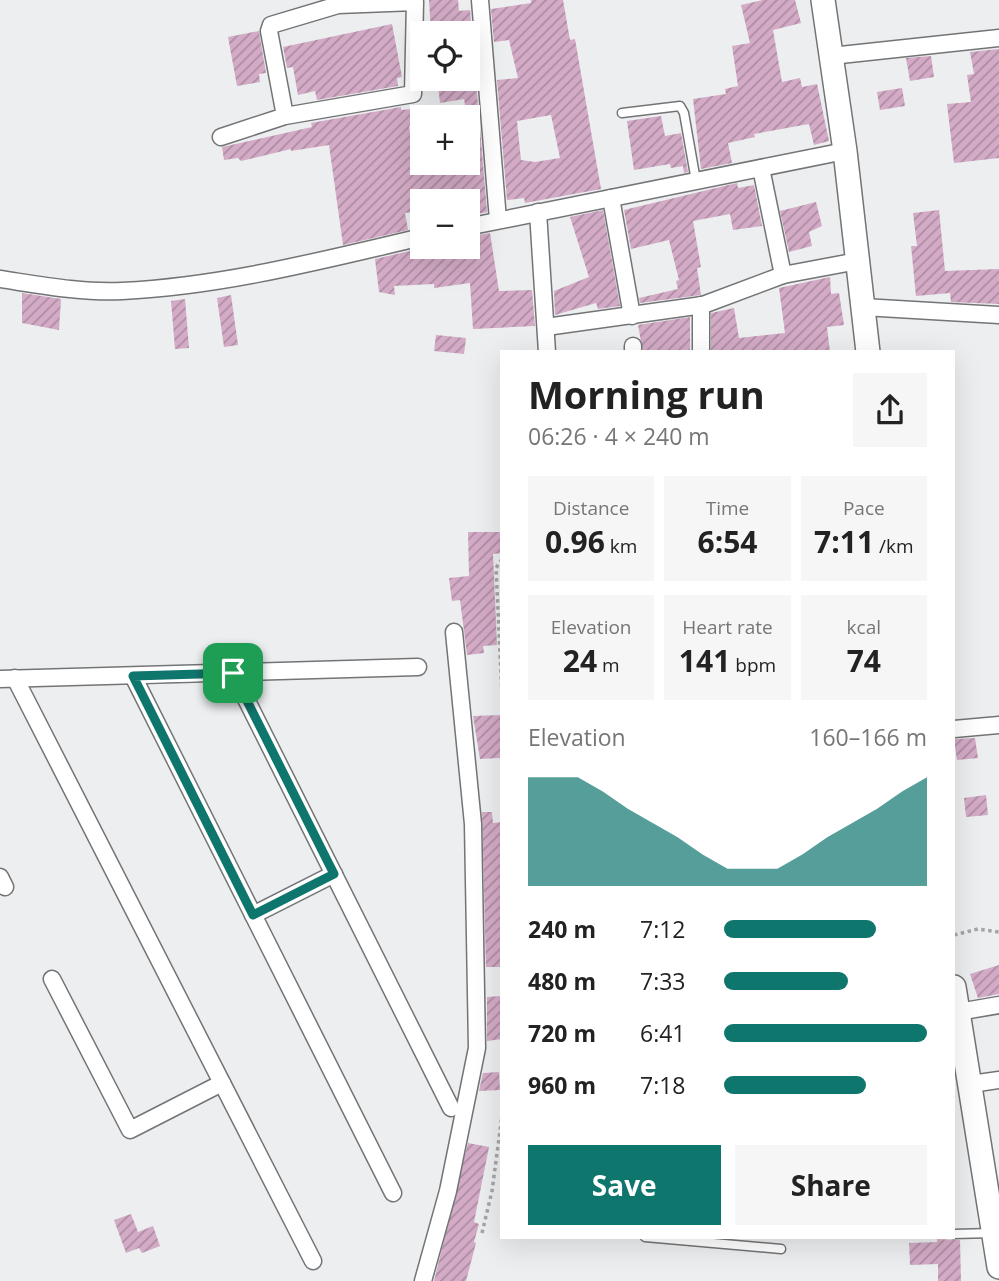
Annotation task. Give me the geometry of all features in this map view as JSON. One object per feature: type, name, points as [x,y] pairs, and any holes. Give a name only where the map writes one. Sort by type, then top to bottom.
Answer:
[{"type":"main road","points":[[823,0],[845,151],[868,350]]},
{"type":"main road","points":[[955,993],[959,1052],[971,1083],[999,1267]]},
{"type":"street","points":[[480,0],[498,220]]},
{"type":"street","points":[[221,137],[285,116],[413,94],[415,1],[337,2],[271,25],[269,32],[285,116]]},
{"type":"street","points":[[831,56],[999,38]]},
{"type":"street","points":[[480,224],[845,151]]},
{"type":"street","points":[[761,168],[783,275]]},
{"type":"street","points":[[611,198],[632,316]]},
{"type":"street","points":[[538,212],[547,350]]},
{"type":"street","points":[[0,279],[59,288],[121,291],[240,279],[410,240]]},
{"type":"street","points":[[547,327],[701,305],[783,275],[858,261]]},
{"type":"street","points":[[701,305],[701,350]]},
{"type":"street","points":[[863,307],[999,315]]},
{"type":"street","points":[[422,1281],[448,1191],[477,1048],[473,824],[454,632]]},
{"type":"street","points":[[313,1261],[8,679],[418,667]]},
{"type":"street","points":[[233,673],[451,1108]]},
{"type":"street","points":[[133,676],[393,1193]]},
{"type":"street","points":[[955,729],[999,725]]},
{"type":"street","points":[[253,915],[334,874]]},
{"type":"street","points":[[52,979],[130,1130],[222,1083]]},
{"type":"street","points":[[958,1012],[999,1005]]},
{"type":"street","points":[[971,1083],[999,1080]]},
{"type":"lane","points":[[622,113],[680,106],[684,113],[696,181]]},
{"type":"lane","points":[[955,1234],[992,1233]]},
{"type":"lane","points":[[668,1239],[781,1249]]},
{"type":"path","points":[[500,562],[496,568],[500,653]]},
{"type":"path","points":[[955,935],[978,929],[999,932]]},
{"type":"path","points":[[482,1233],[492,1191],[500,1131]]},
{"type":"building","points":[[429,0],[458,0],[459,11],[470,10],[471,21],[430,21]]},
{"type":"building","points":[[531,0],[563,0],[570,40],[575,39],[601,189],[525,203],[524,198],[507,200],[497,80],[518,78],[509,40],[494,42],[491,9],[531,3]],"holes":[[[551,115],[560,158],[535,162],[521,160],[517,121]]]},
{"type":"building","points":[[763,0],[795,0],[801,23],[773,30],[782,82],[800,78],[802,87],[817,84],[829,141],[814,145],[809,124],[754,134],[755,137],[728,143],[732,163],[701,169],[693,99],[726,94],[725,89],[738,86],[732,46],[750,43],[741,5]]},
{"type":"building","points":[[392,24],[402,77],[397,78],[398,86],[317,100],[315,91],[298,95],[293,67],[287,68],[283,47]]},
{"type":"building","points":[[259,31],[266,73],[259,74],[260,82],[237,86],[228,37]]},
{"type":"building","points":[[999,49],[999,158],[954,163],[947,104],[971,102],[967,75],[974,74],[970,52]]},
{"type":"building","points":[[931,56],[934,77],[910,81],[906,58]]},
{"type":"building","points":[[902,88],[905,106],[880,110],[877,92]]},
{"type":"building","points":[[439,91],[477,91],[478,105],[465,105],[464,99],[440,103]]},
{"type":"building","points":[[401,107],[401,110],[410,109],[410,175],[480,175],[480,129],[487,212],[480,213],[480,189],[410,189],[410,212],[405,213],[408,230],[343,245],[329,145],[291,149],[241,161],[238,158],[224,160],[222,147],[312,127],[311,123]]},
{"type":"building","points":[[661,116],[665,136],[681,133],[688,172],[684,173],[683,166],[671,168],[670,164],[634,170],[627,121]]},
{"type":"building","points":[[737,183],[738,188],[754,185],[762,226],[733,230],[730,214],[693,221],[701,267],[697,268],[701,295],[640,303],[639,298],[678,289],[676,281],[679,280],[669,240],[631,249],[624,210]]},
{"type":"building","points":[[816,202],[822,226],[809,232],[812,246],[789,252],[780,211]]},
{"type":"building","points":[[603,210],[620,306],[598,309],[596,303],[555,315],[554,291],[589,277],[570,217]]},
{"type":"building","points":[[939,210],[945,271],[999,269],[999,304],[951,302],[950,293],[916,296],[911,246],[917,246],[913,213]]},
{"type":"building","points":[[490,233],[499,291],[532,290],[535,326],[473,329],[470,283],[434,288],[434,284],[394,286],[395,295],[379,292],[375,259],[410,251],[410,259],[480,259],[480,235]]},
{"type":"building","points":[[830,277],[831,294],[839,293],[844,325],[827,327],[830,350],[711,350],[711,313],[734,308],[739,338],[785,333],[779,288]]},
{"type":"building","points":[[22,293],[61,299],[59,330],[22,323]]},
{"type":"building","points":[[231,295],[238,345],[224,347],[217,298]]},
{"type":"building","points":[[185,299],[189,348],[175,349],[171,301]]},
{"type":"building","points":[[690,317],[690,350],[643,350],[638,325]]},
{"type":"building","points":[[436,335],[466,338],[464,354],[434,351]]},
{"type":"building","points":[[468,532],[500,532],[500,553],[493,554],[497,645],[483,646],[484,653],[467,655],[460,600],[452,601],[449,578],[469,576]]},
{"type":"building","points":[[500,715],[500,758],[480,759],[473,716]]},
{"type":"building","points":[[975,738],[978,758],[957,760],[955,739]]},
{"type":"building","points":[[986,795],[988,815],[966,817],[964,798]]},
{"type":"building","points":[[482,812],[492,812],[493,823],[500,822],[500,967],[486,967]]},
{"type":"building","points":[[999,965],[999,994],[978,998],[970,974]]},
{"type":"building","points":[[500,996],[500,1039],[487,1041],[487,997]]},
{"type":"building","points":[[499,1072],[500,1090],[479,1091],[483,1073]]},
{"type":"building","points":[[468,1143],[489,1147],[474,1222],[479,1224],[474,1242],[476,1243],[466,1281],[434,1281]]},
{"type":"building","points":[[131,1214],[138,1232],[153,1226],[160,1246],[142,1253],[139,1248],[126,1253],[114,1220]]},
{"type":"building","points":[[937,1239],[960,1240],[961,1281],[938,1281],[938,1264],[910,1265],[909,1243],[937,1242]]},
{"type":"route","points":[[233,673],[334,874],[253,915],[133,676],[233,673]]}]
